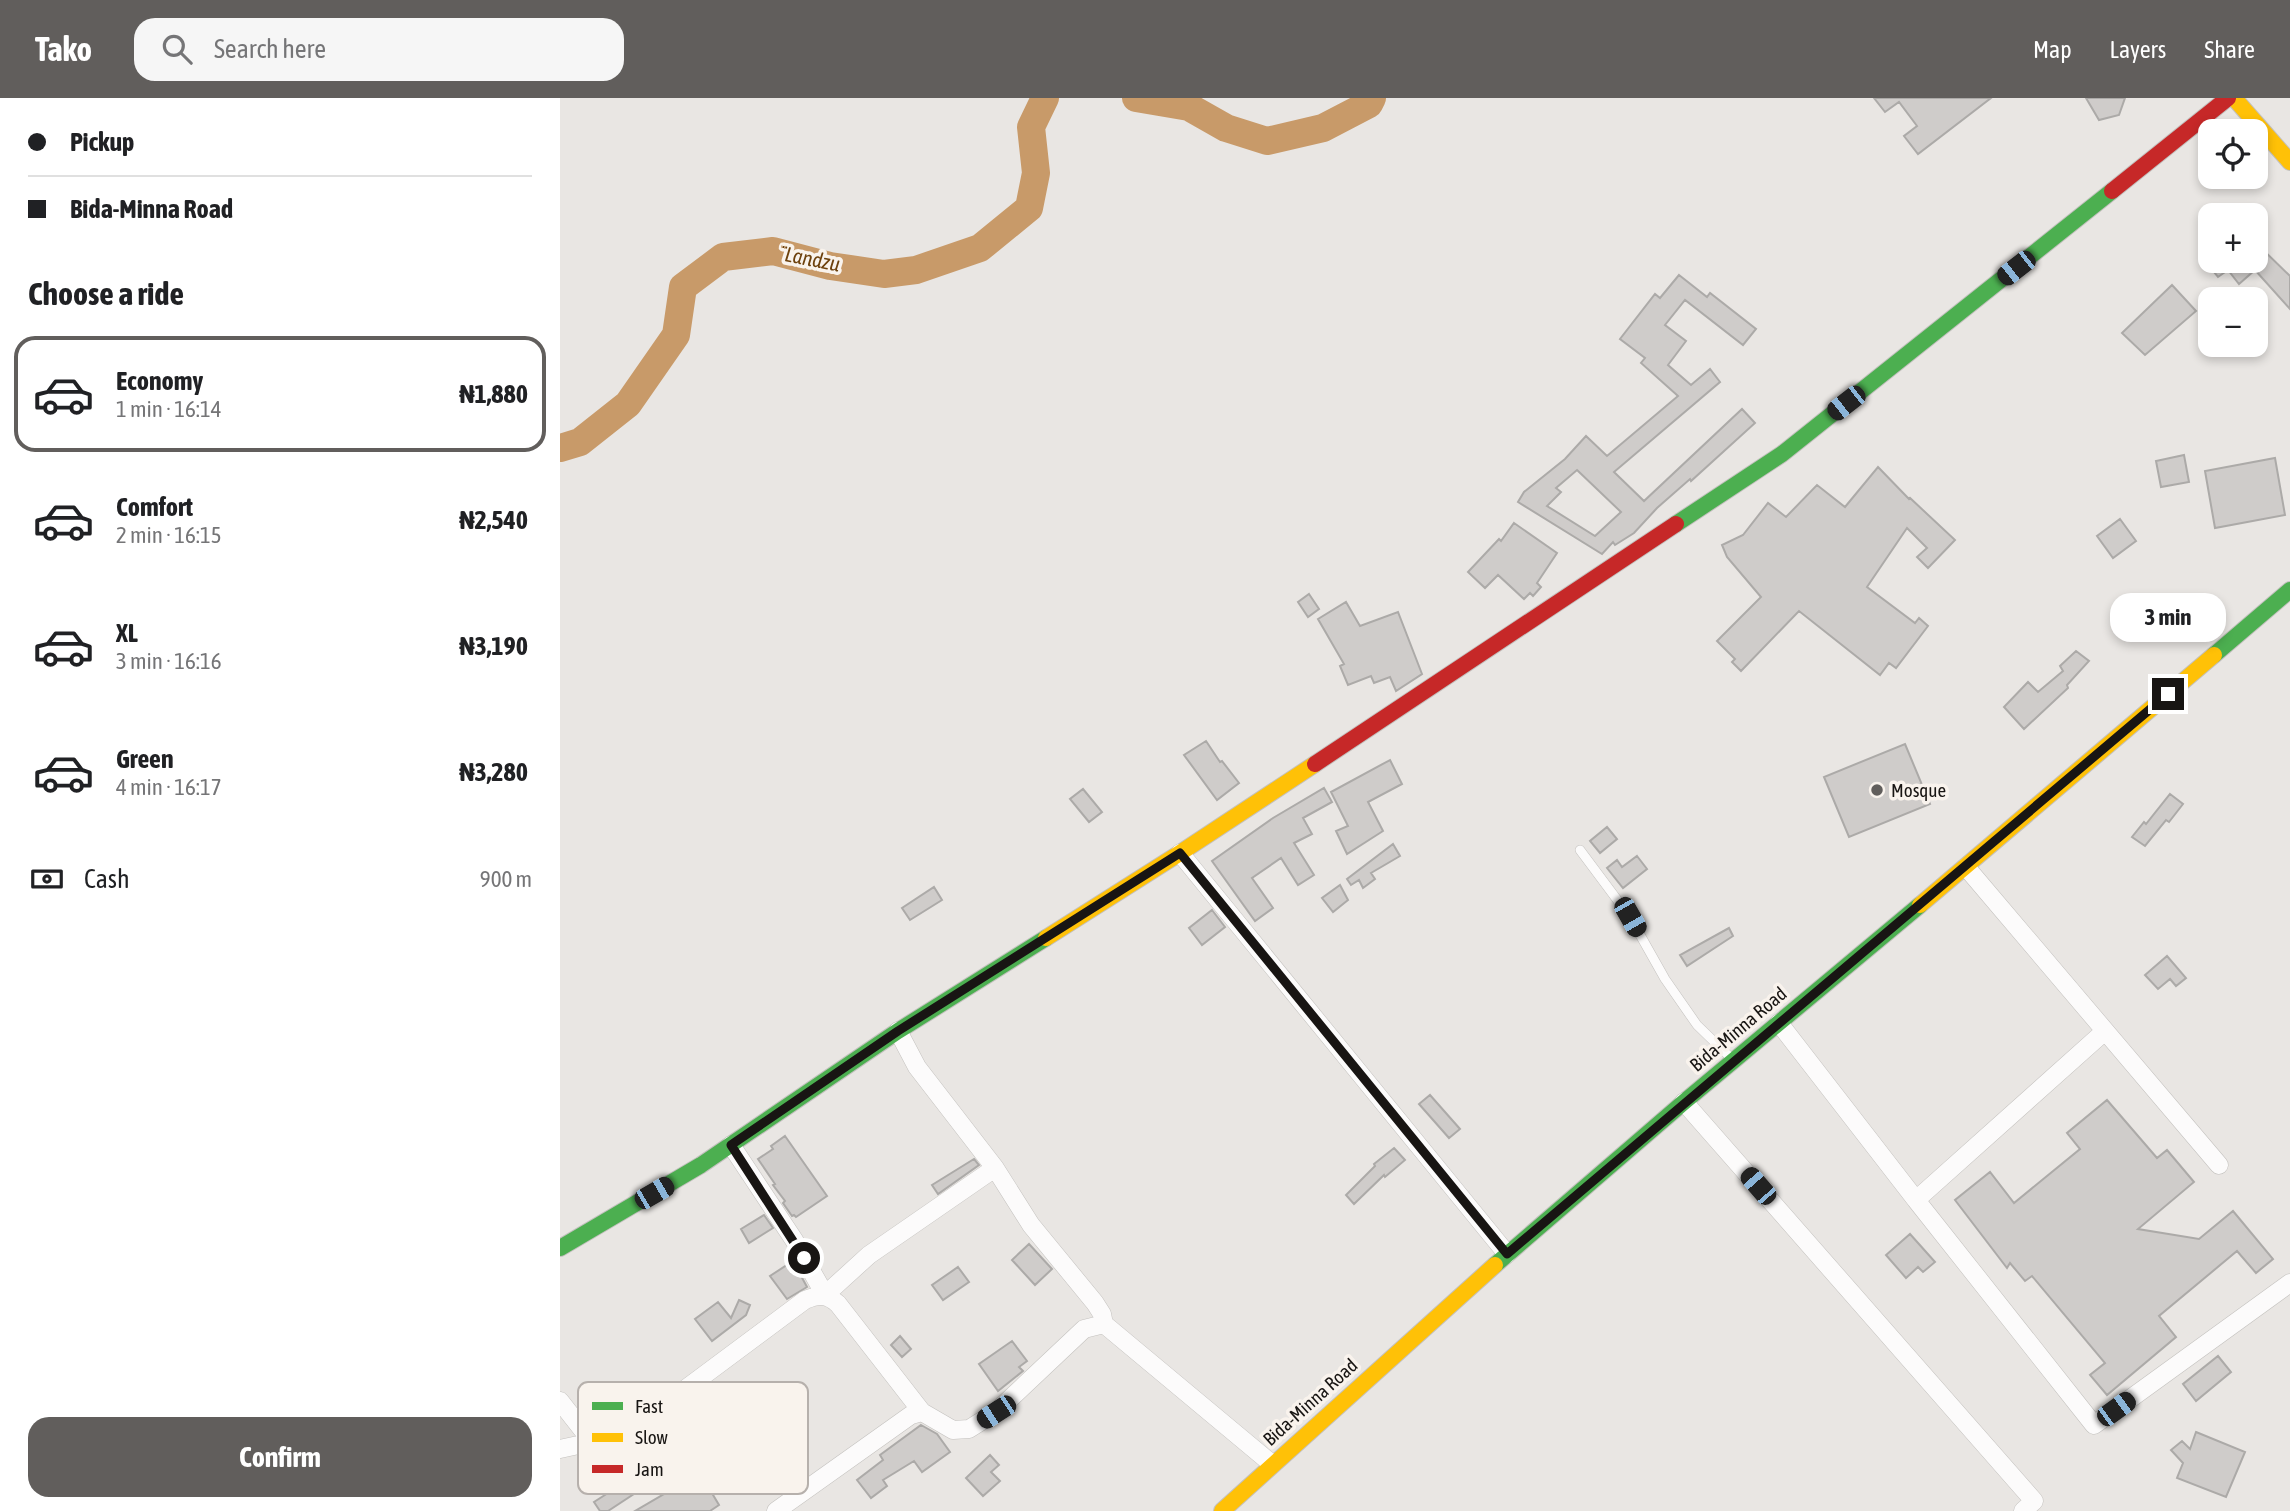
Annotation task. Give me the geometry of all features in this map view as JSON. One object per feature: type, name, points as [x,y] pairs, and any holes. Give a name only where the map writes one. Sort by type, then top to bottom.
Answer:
[{"type":"main road","points":[[560,1248],[701,1165],[898,1031],[1180,853],[1782,454],[2228,98]]},
{"type":"main road","points":[[2234,98],[2290,162]]},
{"type":"main road","name":"Bida-Minna Road","points":[[1222,1511],[1507,1254],[2290,590]]},
{"type":"street","points":[[1180,853],[1507,1254]]},
{"type":"street","points":[[1966,867],[2219,1165]]},
{"type":"street","points":[[1779,1023],[2094,1425],[2290,1283]]},
{"type":"street","points":[[898,1031],[917,1067],[995,1168],[1031,1225],[1095,1303],[1102,1314],[1104,1324],[1272,1464]]},
{"type":"street","points":[[1916,1200],[2105,1031]]},
{"type":"street","points":[[1684,1102],[2030,1508]]},
{"type":"street","points":[[731,1145],[794,1240],[825,1295],[838,1304],[922,1412],[953,1430],[970,1429],[996,1412],[1084,1329],[1104,1324]]},
{"type":"street","points":[[695,1382],[805,1300],[825,1295],[869,1255],[995,1168]]},
{"type":"street","points":[[560,1401],[578,1424]]},
{"type":"street","points":[[808,1488],[911,1415],[922,1412]]},
{"type":"street","points":[[560,1449],[578,1445]]},
{"type":"street","points":[[776,1511],[800,1494]]},
{"type":"lane","points":[[1580,850],[1630,917],[1665,979],[1697,1025],[1733,1061]]},
{"type":"building","points":[[1874,98],[1991,98],[1918,154],[1904,136],[1917,126],[1899,102],[1885,112]]},
{"type":"building","points":[[2086,98],[2125,98],[2119,115],[2099,120]]},
{"type":"building","points":[[2268,255],[2290,276],[2290,309],[2258,273],[2268,273]]},
{"type":"building","points":[[2230,273],[2252,273],[2239,284]]},
{"type":"building","points":[[1679,275],[1707,297],[1710,293],[1756,329],[1743,345],[1685,300],[1665,325],[1686,341],[1668,365],[1691,385],[1710,369],[1720,382],[1614,472],[1644,501],[1742,409],[1755,423],[1657,508],[1634,533],[1615,545],[1613,542],[1602,554],[1518,502],[1524,492],[1565,459],[1586,436],[1607,456],[1678,396],[1641,363],[1645,358],[1620,339],[1655,294],[1660,298]],"holes":[[[1577,470],[1621,512],[1595,536],[1547,506],[1561,492],[1556,488]]]},
{"type":"building","points":[[2172,285],[2196,311],[2145,355],[2122,333]]},
{"type":"building","points":[[2184,455],[2189,482],[2161,487],[2156,461]]},
{"type":"building","points":[[2275,458],[2285,515],[2215,528],[2205,471]]},
{"type":"building","points":[[1878,467],[1955,540],[1928,568],[1917,557],[1927,548],[1907,528],[1867,587],[1915,623],[1919,618],[1928,626],[1896,668],[1889,663],[1880,675],[1799,611],[1741,671],[1732,662],[1735,659],[1717,641],[1761,597],[1727,557],[1722,545],[1743,535],[1768,503],[1786,517],[1817,485],[1845,507]]},
{"type":"building","points":[[2120,519],[2136,541],[2113,558],[2097,536]]},
{"type":"building","points":[[1514,523],[1557,553],[1537,583],[1541,587],[1533,596],[1530,593],[1524,599],[1498,575],[1485,588],[1468,572],[1499,539],[1501,541]]},
{"type":"building","points":[[1309,594],[1319,609],[1308,617],[1298,602]]},
{"type":"building","points":[[1346,602],[1360,626],[1398,612],[1422,674],[1396,691],[1390,677],[1374,683],[1371,676],[1348,685],[1340,666],[1344,664],[1318,619]]},
{"type":"building","points":[[2076,651],[2089,661],[2067,685],[2068,688],[2024,729],[2004,707],[2028,682],[2038,692],[2063,671],[2060,666]]},
{"type":"building","points":[[1206,741],[1239,783],[1217,800],[1184,755]]},
{"type":"building","name":"Mosque","points":[[1905,744],[1930,804],[1849,837],[1824,777]]},
{"type":"building","points":[[1390,760],[1402,784],[1368,802],[1383,831],[1347,854],[1336,831],[1348,826],[1331,792]]},
{"type":"building","points":[[1324,788],[1332,802],[1303,818],[1312,834],[1294,843],[1314,875],[1298,885],[1281,858],[1252,878],[1273,908],[1255,921],[1212,861],[1273,818]]},
{"type":"building","points":[[1083,789],[1102,812],[1089,822],[1070,799]]},
{"type":"building","points":[[2170,794],[2183,804],[2145,846],[2132,837]]},
{"type":"building","points":[[1607,827],[1617,839],[1600,853],[1590,841]]},
{"type":"building","points":[[1393,844],[1400,856],[1371,873],[1375,879],[1363,888],[1359,880],[1351,885],[1347,879]]},
{"type":"building","points":[[1637,856],[1647,869],[1623,888],[1607,868],[1617,860],[1622,867]]},
{"type":"building","points":[[1340,885],[1348,900],[1333,912],[1322,898]]},
{"type":"building","points":[[934,887],[942,900],[910,920],[902,908]]},
{"type":"building","points":[[1212,910],[1225,927],[1202,945],[1189,928]]},
{"type":"building","points":[[1729,928],[1733,936],[1687,966],[1680,955]]},
{"type":"building","points":[[2167,956],[2186,978],[2176,986],[2170,979],[2158,989],[2145,975]]},
{"type":"building","points":[[1430,1095],[1460,1129],[1449,1138],[1419,1104]]},
{"type":"building","points":[[2107,1100],[2157,1158],[2167,1150],[2194,1182],[2138,1229],[2199,1239],[2233,1211],[2273,1259],[2256,1273],[2237,1251],[2159,1316],[2176,1337],[2107,1395],[2090,1375],[2105,1363],[2032,1276],[2025,1281],[2010,1263],[2007,1268],[1955,1200],[1990,1172],[2014,1203],[2080,1149],[2067,1133]]},
{"type":"building","points":[[785,1136],[827,1196],[796,1217],[792,1216],[783,1203],[785,1201],[758,1159],[773,1149],[771,1146]]},
{"type":"building","points":[[1394,1148],[1405,1160],[1385,1177],[1384,1175],[1354,1204],[1346,1195],[1374,1164]]},
{"type":"building","points":[[974,1159],[979,1165],[938,1194],[932,1185]]},
{"type":"building","points":[[764,1215],[773,1228],[749,1243],[741,1229]]},
{"type":"building","points":[[1910,1234],[1935,1262],[1923,1272],[1918,1267],[1906,1278],[1886,1255]]},
{"type":"building","points":[[1029,1244],[1052,1269],[1035,1285],[1012,1260]]},
{"type":"building","points":[[793,1261],[807,1287],[787,1299],[770,1276]]},
{"type":"building","points":[[958,1267],[969,1282],[943,1300],[932,1285]]},
{"type":"building","points":[[739,1300],[750,1305],[746,1315],[712,1341],[695,1319],[718,1302],[731,1318]]},
{"type":"building","points":[[900,1336],[911,1349],[902,1357],[891,1345]]},
{"type":"building","points":[[1012,1341],[1027,1361],[1019,1367],[1023,1371],[998,1391],[979,1364]]},
{"type":"building","points":[[2218,1356],[2231,1372],[2196,1401],[2183,1384]]},
{"type":"building","points":[[921,1425],[937,1434],[950,1452],[922,1472],[914,1461],[883,1480],[887,1486],[871,1498],[857,1480],[883,1460],[880,1455]]},
{"type":"building","points":[[2196,1432],[2245,1452],[2226,1497],[2177,1478],[2183,1463],[2171,1450],[2182,1441],[2190,1449]]},
{"type":"building","points":[[990,1455],[999,1465],[991,1472],[1000,1481],[983,1496],[966,1478]]},
{"type":"building","points":[[606,1494],[634,1494],[608,1511],[600,1511],[594,1502]]},
{"type":"building","points":[[664,1494],[712,1494],[719,1505],[710,1511],[635,1511]]},
{"type":"waterway","name":"¨Landzu","points":[[560,448],[580,442],[628,404],[676,335],[683,287],[723,257],[773,251],[830,266],[884,274],[916,270],[980,248],[1029,208],[1036,173],[1031,127],[1045,98]]},
{"type":"waterway","name":"¨Landzu","points":[[1136,98],[1189,107],[1226,128],[1267,141],[1323,128],[1369,104],[1372,98]]},
{"type":"traffic: fast","points":[[1676,524],[1782,454],[2112,191]]},
{"type":"traffic: fast","points":[[2214,655],[2290,590]]},
{"type":"traffic: fast","points":[[1495,1265],[1684,1102],[1920,905]]},
{"type":"traffic: fast","points":[[560,1248],[701,1165],[898,1031],[1046,938]]},
{"type":"traffic: slow","points":[[2234,98],[2290,162]]},
{"type":"traffic: slow","points":[[1920,905],[2214,655]]},
{"type":"traffic: slow","points":[[1046,938],[1315,764]]},
{"type":"traffic: slow","points":[[1222,1511],[1495,1265]]},
{"type":"traffic: jam","points":[[2112,191],[2228,98]]},
{"type":"traffic: jam","points":[[1315,764],[1676,524]]},
{"type":"place","name":"Mosque","points":[[1877,790]]},
{"type":"route","points":[[804,1258],[731,1145],[898,1031],[1180,853],[1507,1254],[2168,694]]}]
